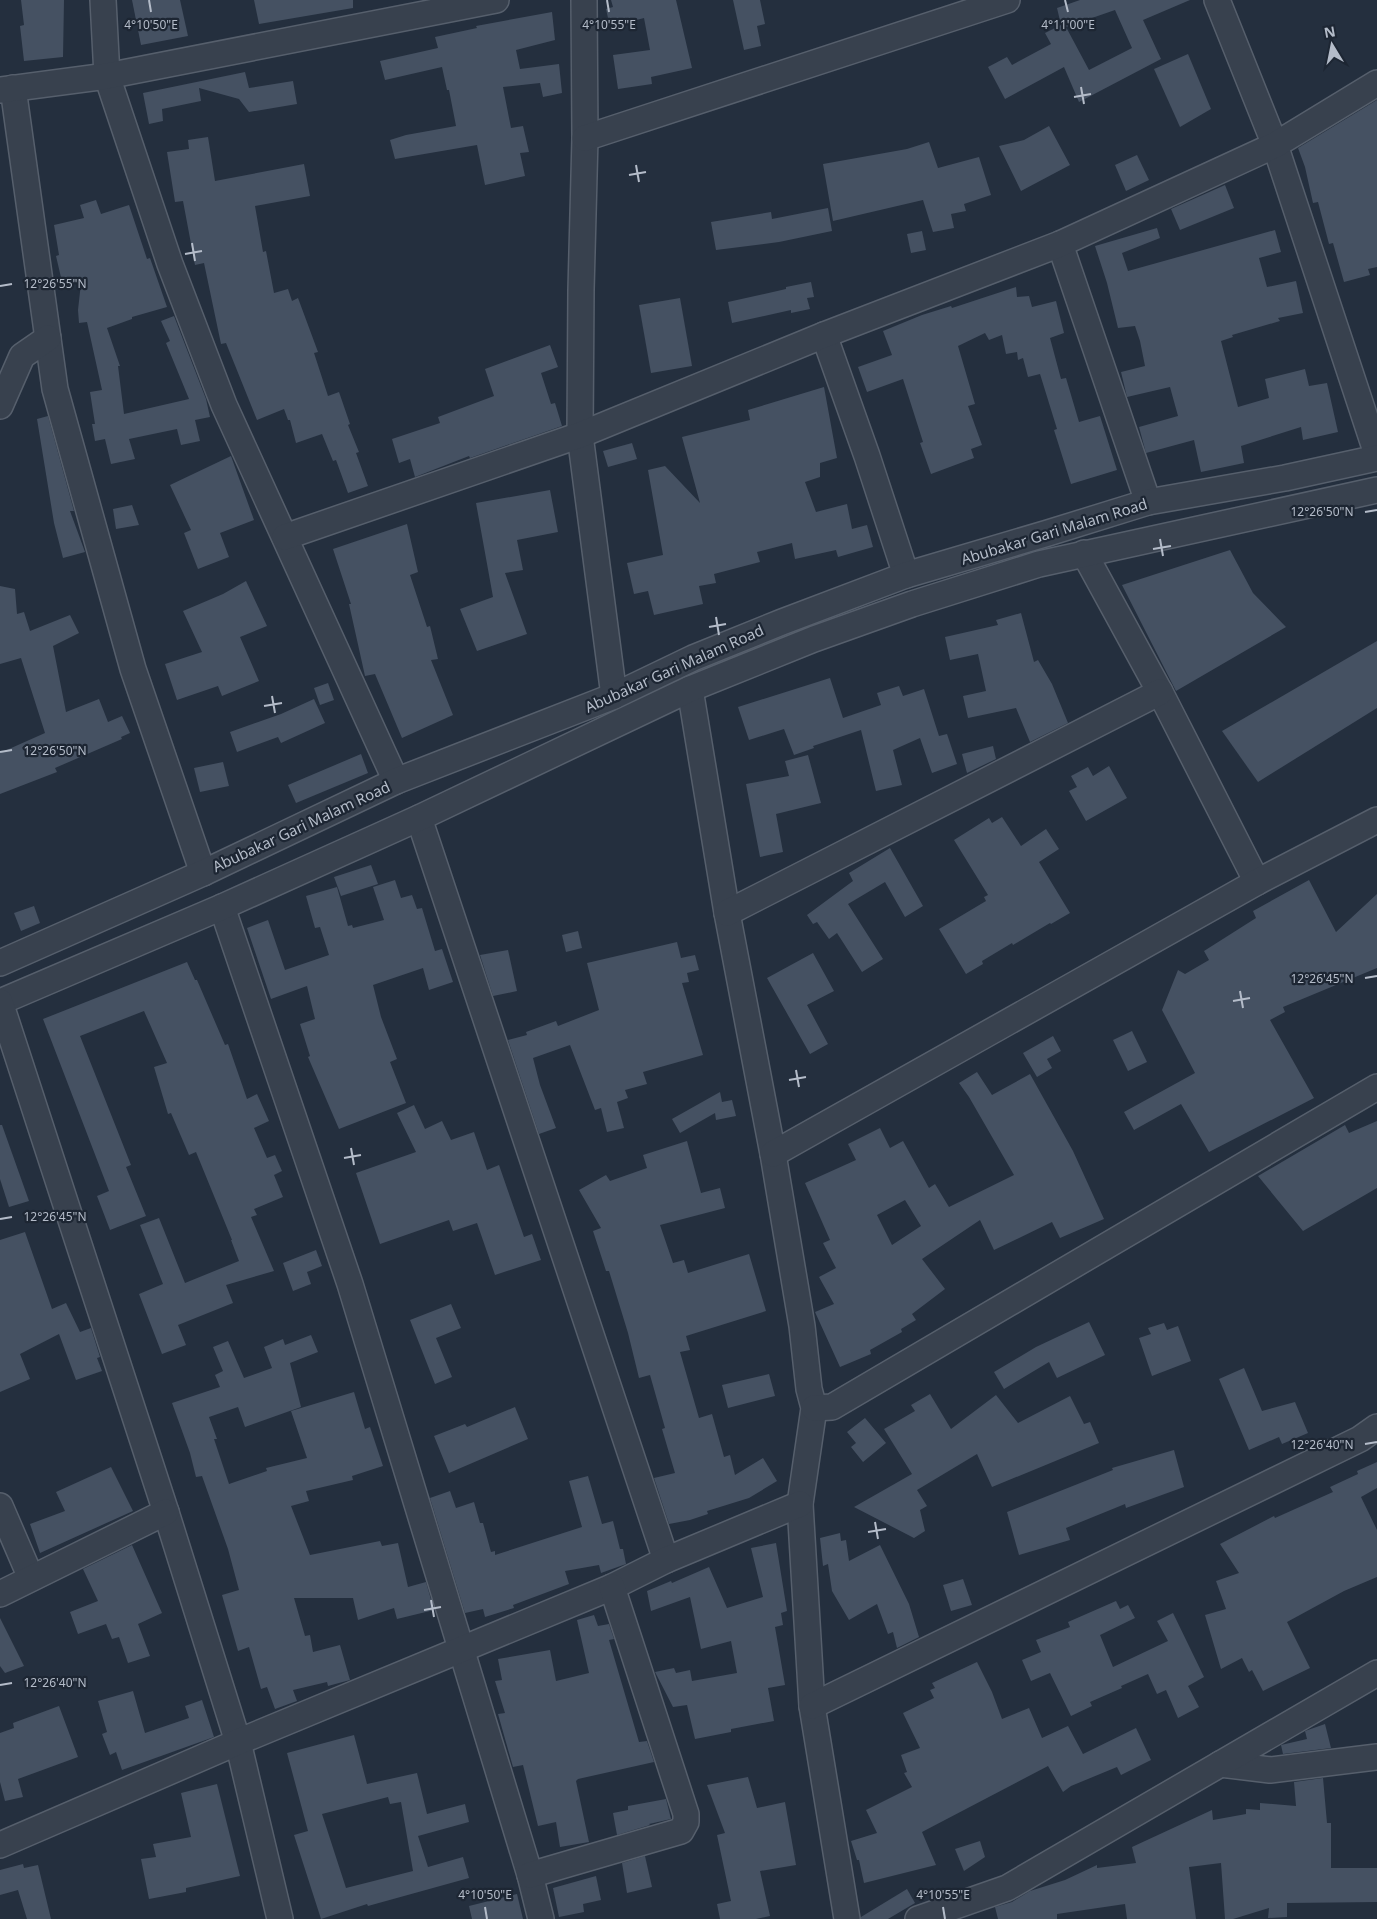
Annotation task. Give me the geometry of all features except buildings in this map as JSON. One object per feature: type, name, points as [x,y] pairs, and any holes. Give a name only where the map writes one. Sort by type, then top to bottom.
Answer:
[{"type":"street","points":[[103,0],[107,76],[170,264],[224,405],[396,781]]},
{"type":"street","points":[[203,872],[133,669],[56,388],[6,89],[107,76],[496,0]]},
{"type":"street","points":[[584,0],[585,138],[580,435],[614,696]]},
{"type":"street","points":[[585,138],[1007,0]]},
{"type":"street","points":[[1216,0],[1275,145],[1377,454]]},
{"type":"street","points":[[285,537],[580,435],[824,335],[1060,244],[1275,145],[1377,83]]},
{"type":"street","points":[[1060,244],[1148,502]]},
{"type":"street","points":[[824,335],[906,575]]},
{"type":"street","points":[[0,406],[22,356],[48,338]]},
{"type":"street","name":"Abubakar Gari Malam Road","points":[[0,963],[203,872],[396,781],[614,696],[693,658],[782,622],[906,575],[1148,502],[1285,478],[1377,458]]},
{"type":"street","points":[[280,1919],[238,1742],[166,1512],[0,1002],[222,908],[419,818],[690,689],[814,639],[912,604],[1039,564],[1376,487]]},
{"type":"street","points":[[1084,553],[1160,692],[1258,882]]},
{"type":"street","points":[[690,689],[727,914],[773,1154],[802,1326],[809,1389],[814,1408],[800,1504],[812,1706],[847,1919]]},
{"type":"street","points":[[727,914],[1160,692]]},
{"type":"street","points":[[419,818],[666,1560]]},
{"type":"street","points":[[773,1154],[1258,882],[1377,820]]},
{"type":"street","points":[[222,908],[350,1284],[530,1875],[541,1919]]},
{"type":"street","points":[[814,1408],[832,1407],[1377,1087]]},
{"type":"street","points":[[812,1706],[1360,1439],[1377,1427]]},
{"type":"street","points":[[0,1845],[238,1742],[612,1587],[666,1560],[800,1504]]},
{"type":"street","points":[[0,1506],[31,1578]]},
{"type":"street","points":[[0,1594],[166,1512]]},
{"type":"street","points":[[530,1875],[681,1831],[686,1822],[686,1814],[612,1587]]},
{"type":"street","points":[[918,1919],[1007,1888],[1377,1673]]},
{"type":"street","points":[[1220,1764],[1270,1770],[1377,1757]]}]
